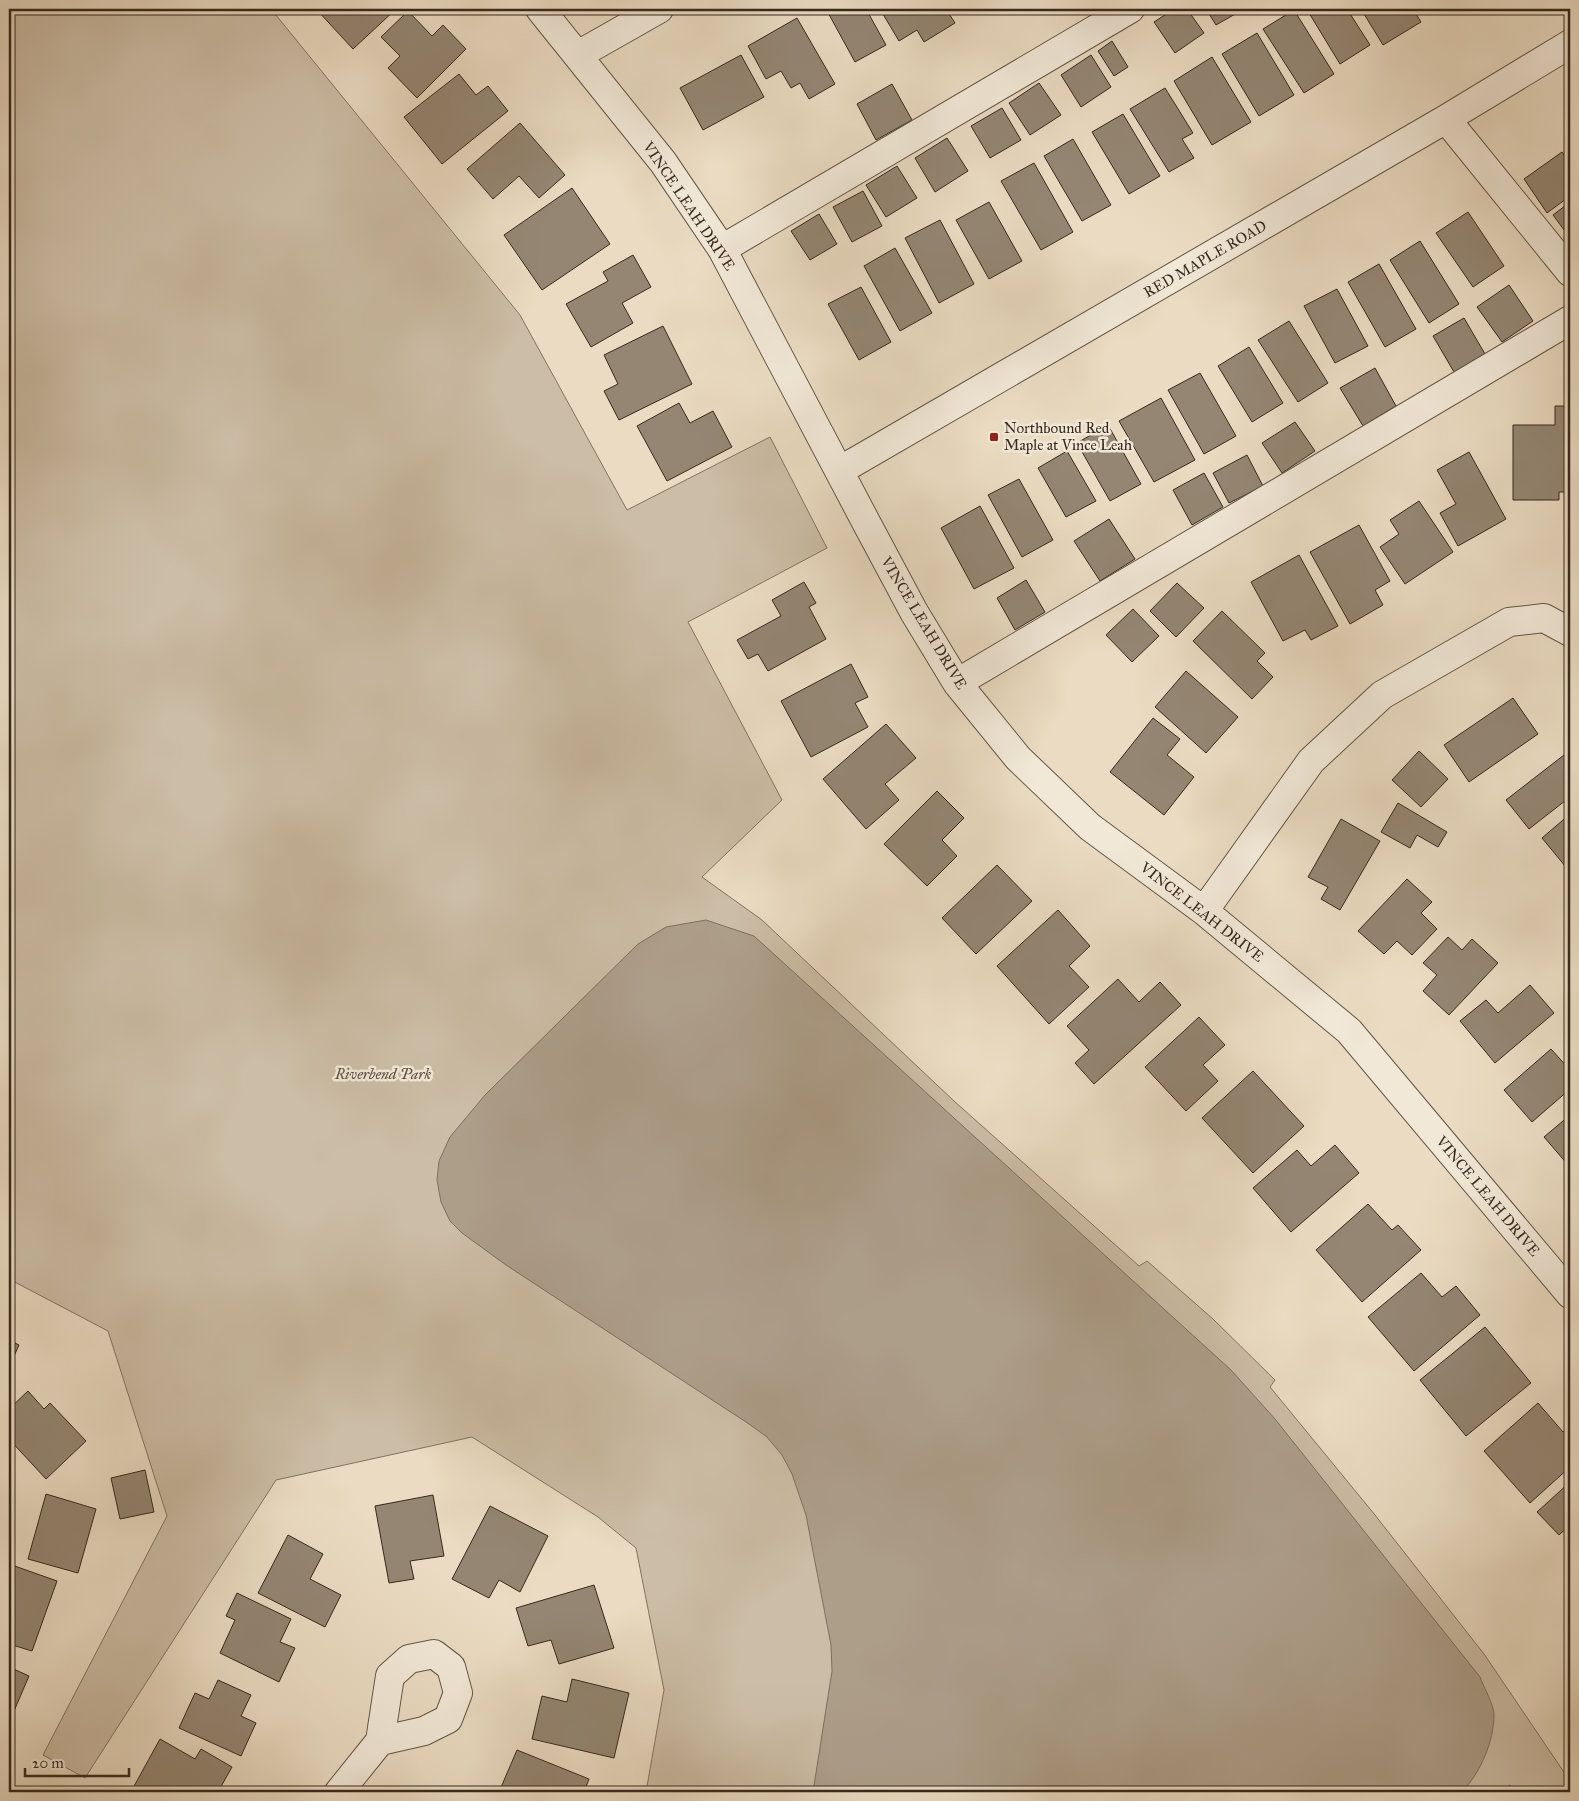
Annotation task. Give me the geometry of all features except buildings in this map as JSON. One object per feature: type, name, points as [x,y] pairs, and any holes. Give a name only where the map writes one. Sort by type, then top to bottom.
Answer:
[{"type":"street","name":"VINCE LEAH DRIVE","points":[[540,9],[663,162],[722,248],[914,612],[957,683],[1018,758],[1090,827],[1204,911],[1349,1031],[1570,1294]]},
{"type":"street","points":[[578,55],[658,9]]},
{"type":"street","points":[[722,248],[1130,9]]},
{"type":"street","name":"RED MAPLE ROAD","points":[[839,471],[1446,119],[1570,44]]},
{"type":"street","points":[[1446,119],[1570,272]]},
{"type":"street","points":[[957,683],[1570,320]]},
{"type":"street","points":[[1204,911],[1311,761],[1382,695],[1509,622],[1544,618],[1570,632]]},
{"type":"street","points":[[339,1792],[380,1740]]},
{"type":"green space","name":"Riverbend Park","points":[[17,9],[271,9],[520,315],[627,510],[770,437],[827,548],[688,622],[782,800],[702,877],[762,920],[954,1101],[1139,1266],[1147,1261],[1213,1319],[1275,1380],[1270,1387],[1375,1515],[1484,1654],[1570,1781],[1570,1792],[1516,1792],[1510,1785],[1499,1792],[646,1792],[664,1690],[636,1548],[598,1517],[472,1437],[276,1480],[85,1778],[43,1755],[167,1516],[108,1331],[9,1279],[9,13]]},
{"type":"shaded area","points":[[706,920],[754,936],[1231,1370],[1275,1419],[1480,1677],[1494,1714],[1492,1735],[1485,1756],[1475,1776],[1462,1792],[813,1792],[832,1671],[831,1645],[806,1515],[792,1474],[782,1455],[767,1437],[749,1424],[506,1265],[462,1233],[450,1221],[441,1202],[437,1180],[439,1161],[450,1137],[485,1095],[638,944],[666,927]]},
{"type":"place","name":"Northbound Red Maple at Vince Leah","points":[[994,437]]}]
